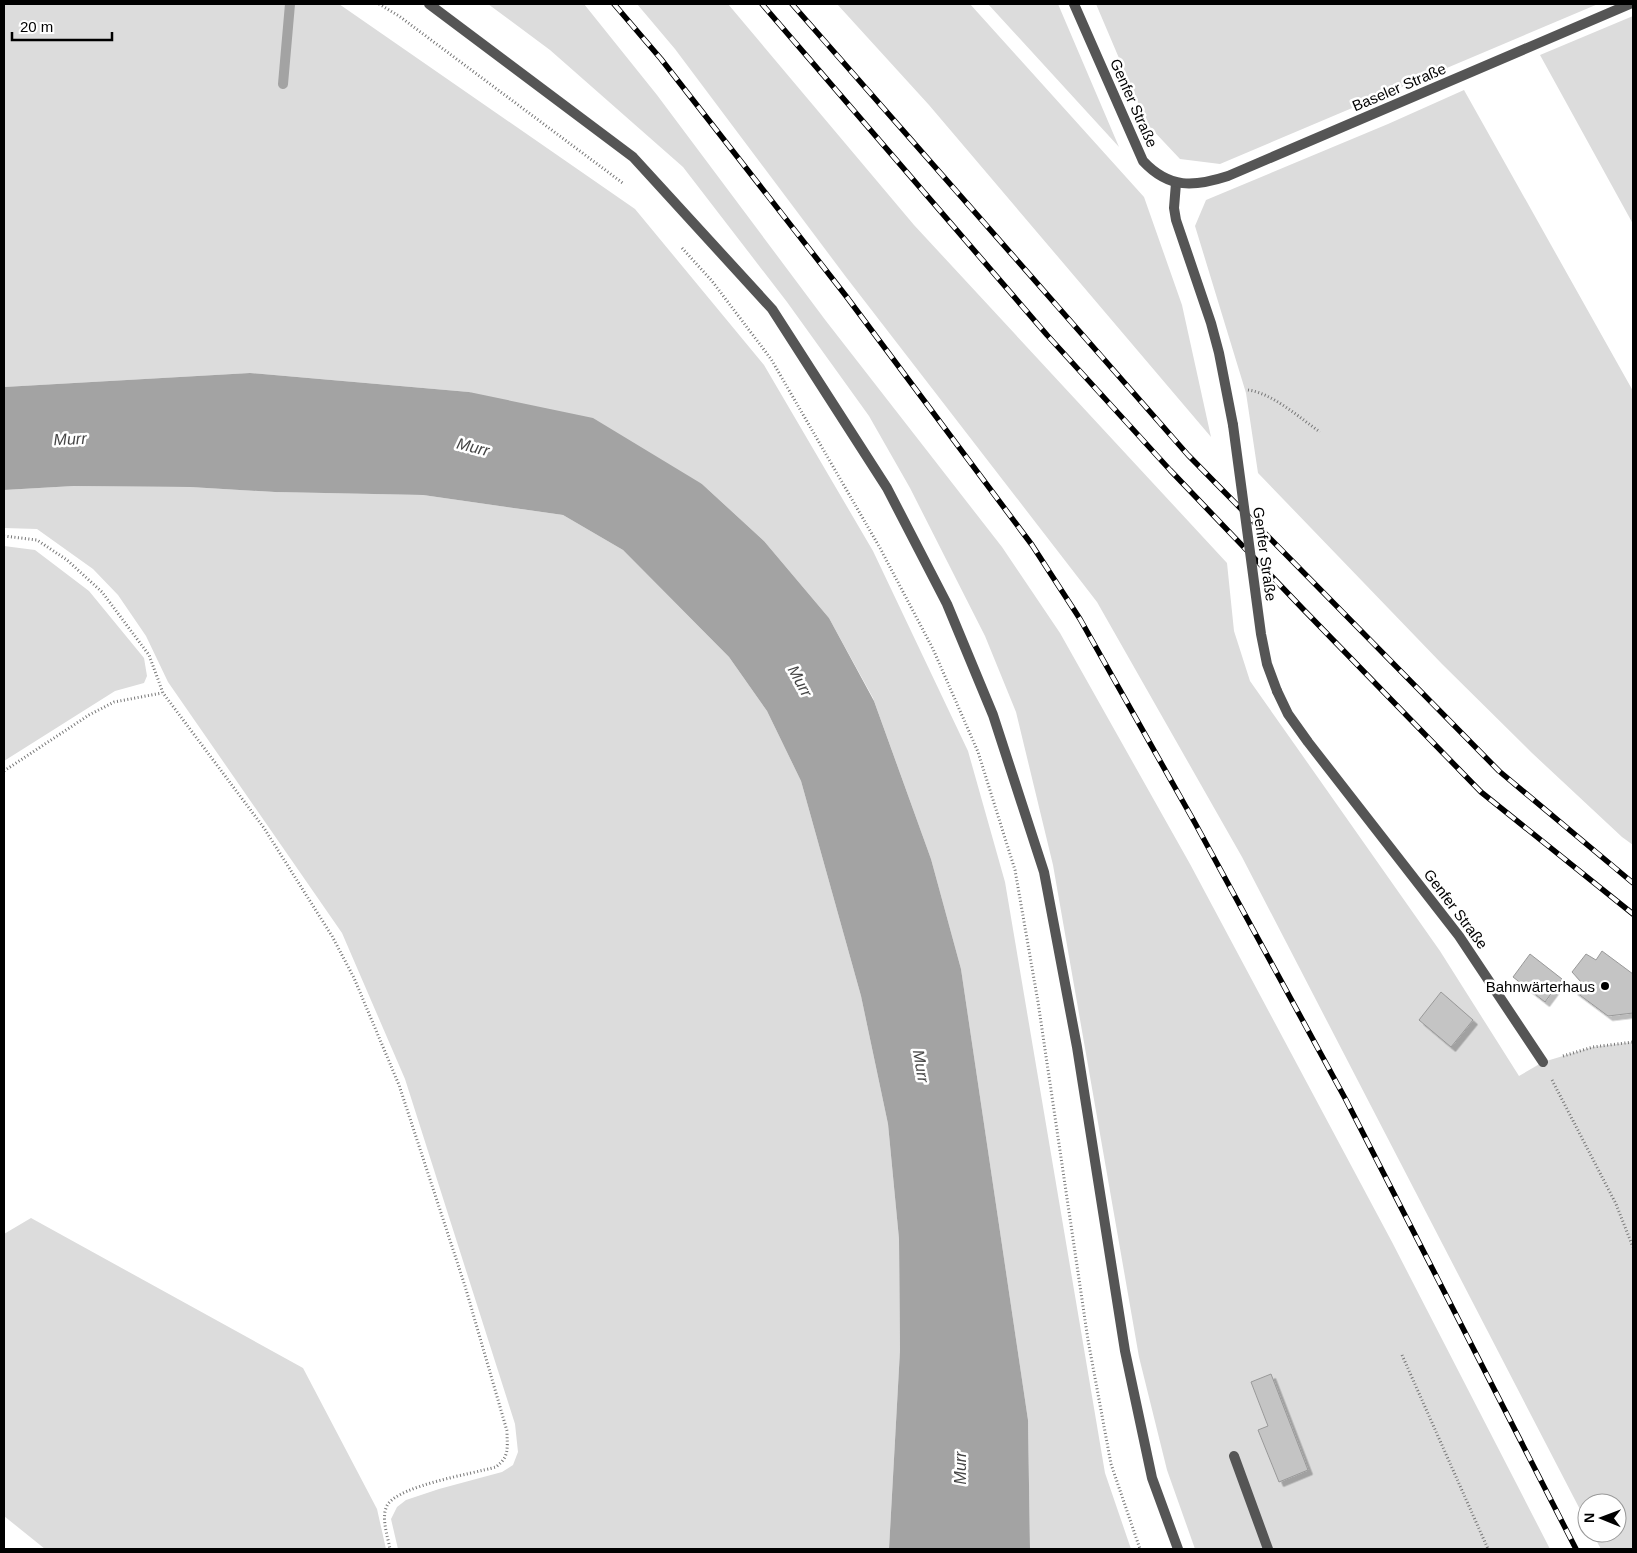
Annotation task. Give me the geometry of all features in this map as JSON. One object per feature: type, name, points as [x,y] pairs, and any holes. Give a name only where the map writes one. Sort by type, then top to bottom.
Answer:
[{"type":"street","points":[[429,4],[633,157],[772,309],[887,488],[947,604],[994,715],[1044,872],[1076,1047],[1125,1351],[1152,1478],[1178,1549]]},
{"type":"street","name":"Genfer Straße","points":[[1074,4],[1142,161],[1152,171],[1176,183],[1174,208],[1176,220],[1211,323],[1227,390],[1261,634],[1267,664],[1277,691],[1288,714],[1308,742],[1459,936],[1543,1062]]},
{"type":"street","name":"Baseler Straße","points":[[1176,183],[1194,184],[1209,182],[1228,176],[1630,4]]},
{"type":"street","points":[[1234,1456],[1268,1549]]},
{"type":"path","points":[[379,4],[399,16],[627,186]]},
{"type":"path","points":[[679,244],[712,281],[776,367],[880,548],[933,649],[978,752],[1015,870],[1038,1002],[1088,1340],[1111,1464],[1140,1549]]},
{"type":"path","points":[[1227,390],[1255,391],[1268,397],[1320,432]]},
{"type":"path","points":[[4,536],[37,540],[67,560],[102,592],[149,655],[163,693],[264,828],[332,936],[354,978],[399,1085],[466,1286],[507,1431],[507,1454],[505,1460],[496,1467],[420,1486],[395,1498],[387,1505],[384,1515],[390,1549]]},
{"type":"path","points":[[4,771],[89,714],[114,702],[163,693]]},
{"type":"path","points":[[1633,1042],[1593,1047],[1543,1062],[1616,1204],[1633,1247]]},
{"type":"path","points":[[1402,1355],[1488,1549]]},
{"type":"shaded area","points":[[4,4],[339,4],[635,209],[764,365],[873,551],[968,751],[1005,882],[1105,1473],[1131,1549],[1030,1549],[1028,1420],[961,969],[931,859],[873,698],[829,618],[764,541],[702,484],[469,392],[250,373],[4,387]]},
{"type":"shaded area","points":[[488,4],[584,4],[657,95],[826,321],[1002,547],[1060,633],[1190,864],[1392,1242],[1550,1549],[1195,1549],[1167,1470],[1139,1357],[1053,865],[1016,712],[985,636],[910,488],[869,416],[787,302],[683,167],[550,50]]},
{"type":"shaded area","points":[[637,4],[728,4],[914,225],[1227,563],[1234,631],[1250,681],[1440,951],[1519,1076],[1543,1062],[1593,1047],[1633,1042],[1633,1549],[1601,1549],[1598,1543],[1627,1543],[1627,1493],[1577,1493],[1577,1504],[1242,857],[1097,602],[846,277],[675,49]]},
{"type":"shaded area","points":[[837,4],[970,4],[1144,197],[1182,305],[1211,437],[929,105]]},
{"type":"shaded area","points":[[988,4],[1058,4],[1119,147]]},
{"type":"shaded area","points":[[1096,4],[1598,4],[1220,164],[1180,159],[1147,124]]},
{"type":"shaded area","points":[[1633,16],[1633,224],[1540,55]]},
{"type":"shaded area","points":[[1464,90],[1633,391],[1633,845],[1532,753],[1442,664],[1258,473],[1246,393],[1195,226],[1206,200]]},
{"type":"shaded area","points":[[74,486],[190,487],[275,492],[423,495],[563,515],[623,550],[729,657],[767,711],[801,781],[861,996],[888,1124],[899,1239],[900,1350],[889,1549],[398,1549],[391,1519],[397,1507],[406,1500],[502,1472],[513,1465],[518,1452],[515,1424],[405,1079],[342,933],[168,682],[146,636],[118,595],[93,569],[37,529],[4,528],[4,490]]},
{"type":"shaded area","points":[[4,546],[35,550],[89,591],[144,658],[147,676],[144,683],[115,691],[4,761]]},
{"type":"shaded area","points":[[31,1218],[303,1368],[377,1509],[386,1549],[45,1549],[4,1516],[4,1234]]},
{"type":"water","name":"Murr","points":[[250,373],[469,392],[593,418],[702,484],[764,541],[829,618],[874,701],[931,859],[961,969],[1028,1420],[1030,1549],[889,1549],[900,1350],[899,1239],[888,1124],[861,996],[801,781],[767,711],[729,657],[623,550],[563,515],[423,495],[275,492],[190,487],[74,486],[4,490],[4,387]]},
{"type":"building","name":"Bahnwärterhaus","points":[[1602,951],[1633,974],[1633,1013],[1608,1016],[1573,990],[1581,982],[1572,972],[1586,954],[1596,960]]},
{"type":"building","points":[[1530,954],[1562,979],[1545,1002],[1513,977]]},
{"type":"building","points":[[1441,992],[1473,1020],[1451,1047],[1419,1020]]},
{"type":"building","points":[[1271,1374],[1308,1470],[1279,1482],[1258,1430],[1268,1426],[1251,1382]]},
{"type":"waterway","points":[[283,84],[290,4]]},
{"type":"railway","points":[[614,4],[661,59],[846,296],[1032,545],[1080,619],[1195,823],[1346,1100],[1576,1549]]},
{"type":"railway","points":[[762,4],[1047,335],[1170,470],[1302,608],[1481,792],[1633,914]]},
{"type":"railway","points":[[792,4],[1188,455],[1499,771],[1633,883]]},
{"type":"place","name":"Bahnwärterhaus","points":[[1605,986]]}]
